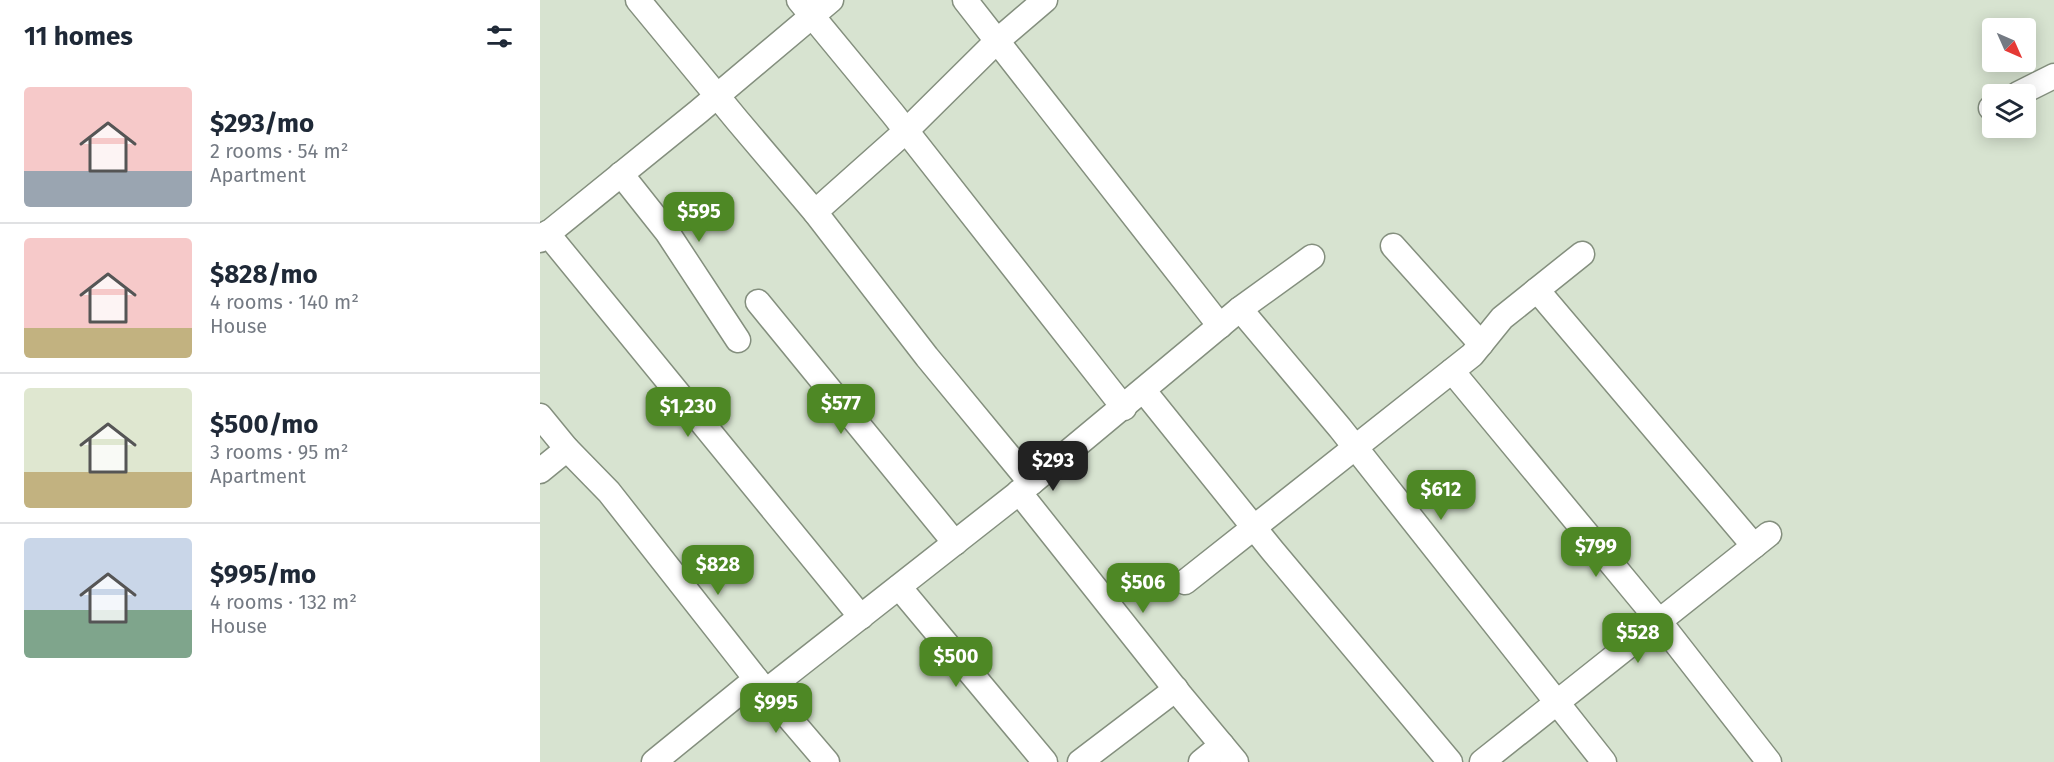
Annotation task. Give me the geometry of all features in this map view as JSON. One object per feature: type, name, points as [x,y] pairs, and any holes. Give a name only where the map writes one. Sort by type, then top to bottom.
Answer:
[{"type":"street","points":[[638,0],[815,212],[927,357],[1176,690],[1229,753],[1201,762]]},
{"type":"street","points":[[831,0],[806,8],[717,96],[544,237],[861,617]]},
{"type":"street","points":[[964,0],[1220,326]]},
{"type":"street","points":[[815,212],[906,131],[997,41],[1045,0]]},
{"type":"street","points":[[806,8],[1124,408]]},
{"type":"street","points":[[2036,85],[2054,76]]},
{"type":"street","points":[[621,174],[667,232],[738,340]]},
{"type":"street","points":[[1393,246],[1481,344]]},
{"type":"street","points":[[1185,582],[1472,355],[1502,318],[1582,254]]},
{"type":"street","points":[[660,760],[761,685],[861,617],[1124,408],[1240,309],[1312,257]]},
{"type":"street","points":[[1482,762],[1762,540],[1537,290]]},
{"type":"street","points":[[758,302],[955,543]]},
{"type":"street","points":[[1240,309],[1355,447],[1604,762]]},
{"type":"street","points":[[1452,371],[1659,621],[1769,762]]},
{"type":"street","points":[[1144,391],[1253,527],[1450,762]]},
{"type":"street","points":[[540,416],[567,449],[609,492],[761,685],[827,762]]},
{"type":"street","points":[[540,471],[567,449]]},
{"type":"street","points":[[899,587],[1045,762]]},
{"type":"street","points":[[1080,762],[1176,690]]}]
